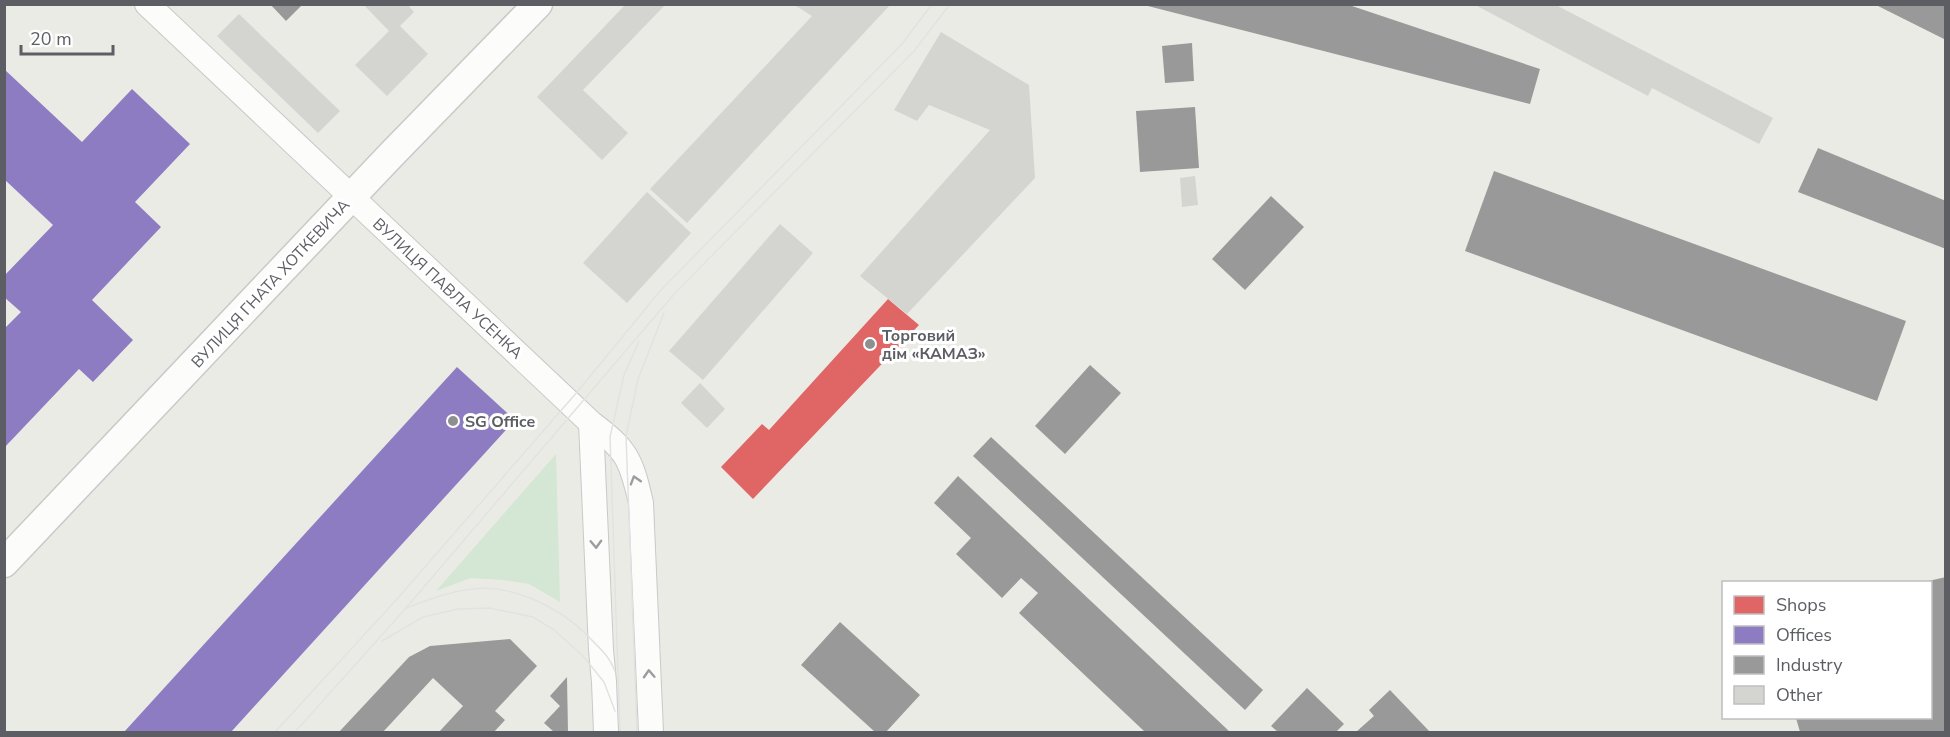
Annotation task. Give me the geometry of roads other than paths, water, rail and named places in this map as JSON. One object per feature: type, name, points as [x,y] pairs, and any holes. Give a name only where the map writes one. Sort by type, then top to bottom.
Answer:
[{"type":"street","name":"ВУЛИЦЯ ПАВЛА УСЕНКА","points":[[147,4],[591,423],[620,446],[626,455],[641,503],[651,732]]},
{"type":"street","name":"ВУЛИЦЯ ГНАТА ХОТКЕВИЧА","points":[[4,563],[351,197],[538,4]]},
{"type":"street","points":[[591,423],[606,732]]},
{"type":"tram line","points":[[275,732],[397,599],[578,391],[660,291],[902,44],[932,4]]},
{"type":"tram line","points":[[295,732],[406,608],[675,293],[914,51],[950,4]]},
{"type":"tram line","points":[[637,732],[626,436],[638,379],[664,313]]},
{"type":"tram line","points":[[620,732],[610,437],[624,375],[639,341]]},
{"type":"tram line","points":[[406,608],[439,596],[465,590],[489,588],[520,594],[550,607],[576,625],[610,660],[615,671]]},
{"type":"tram line","points":[[382,641],[423,617],[458,609],[489,608],[533,617],[554,630],[583,656],[604,682],[615,711]]},
{"type":"place","name":"Торговий дім «КАМАЗ»","points":[[870,344]]},
{"type":"place","name":"SG Office","points":[[453,421]]}]
